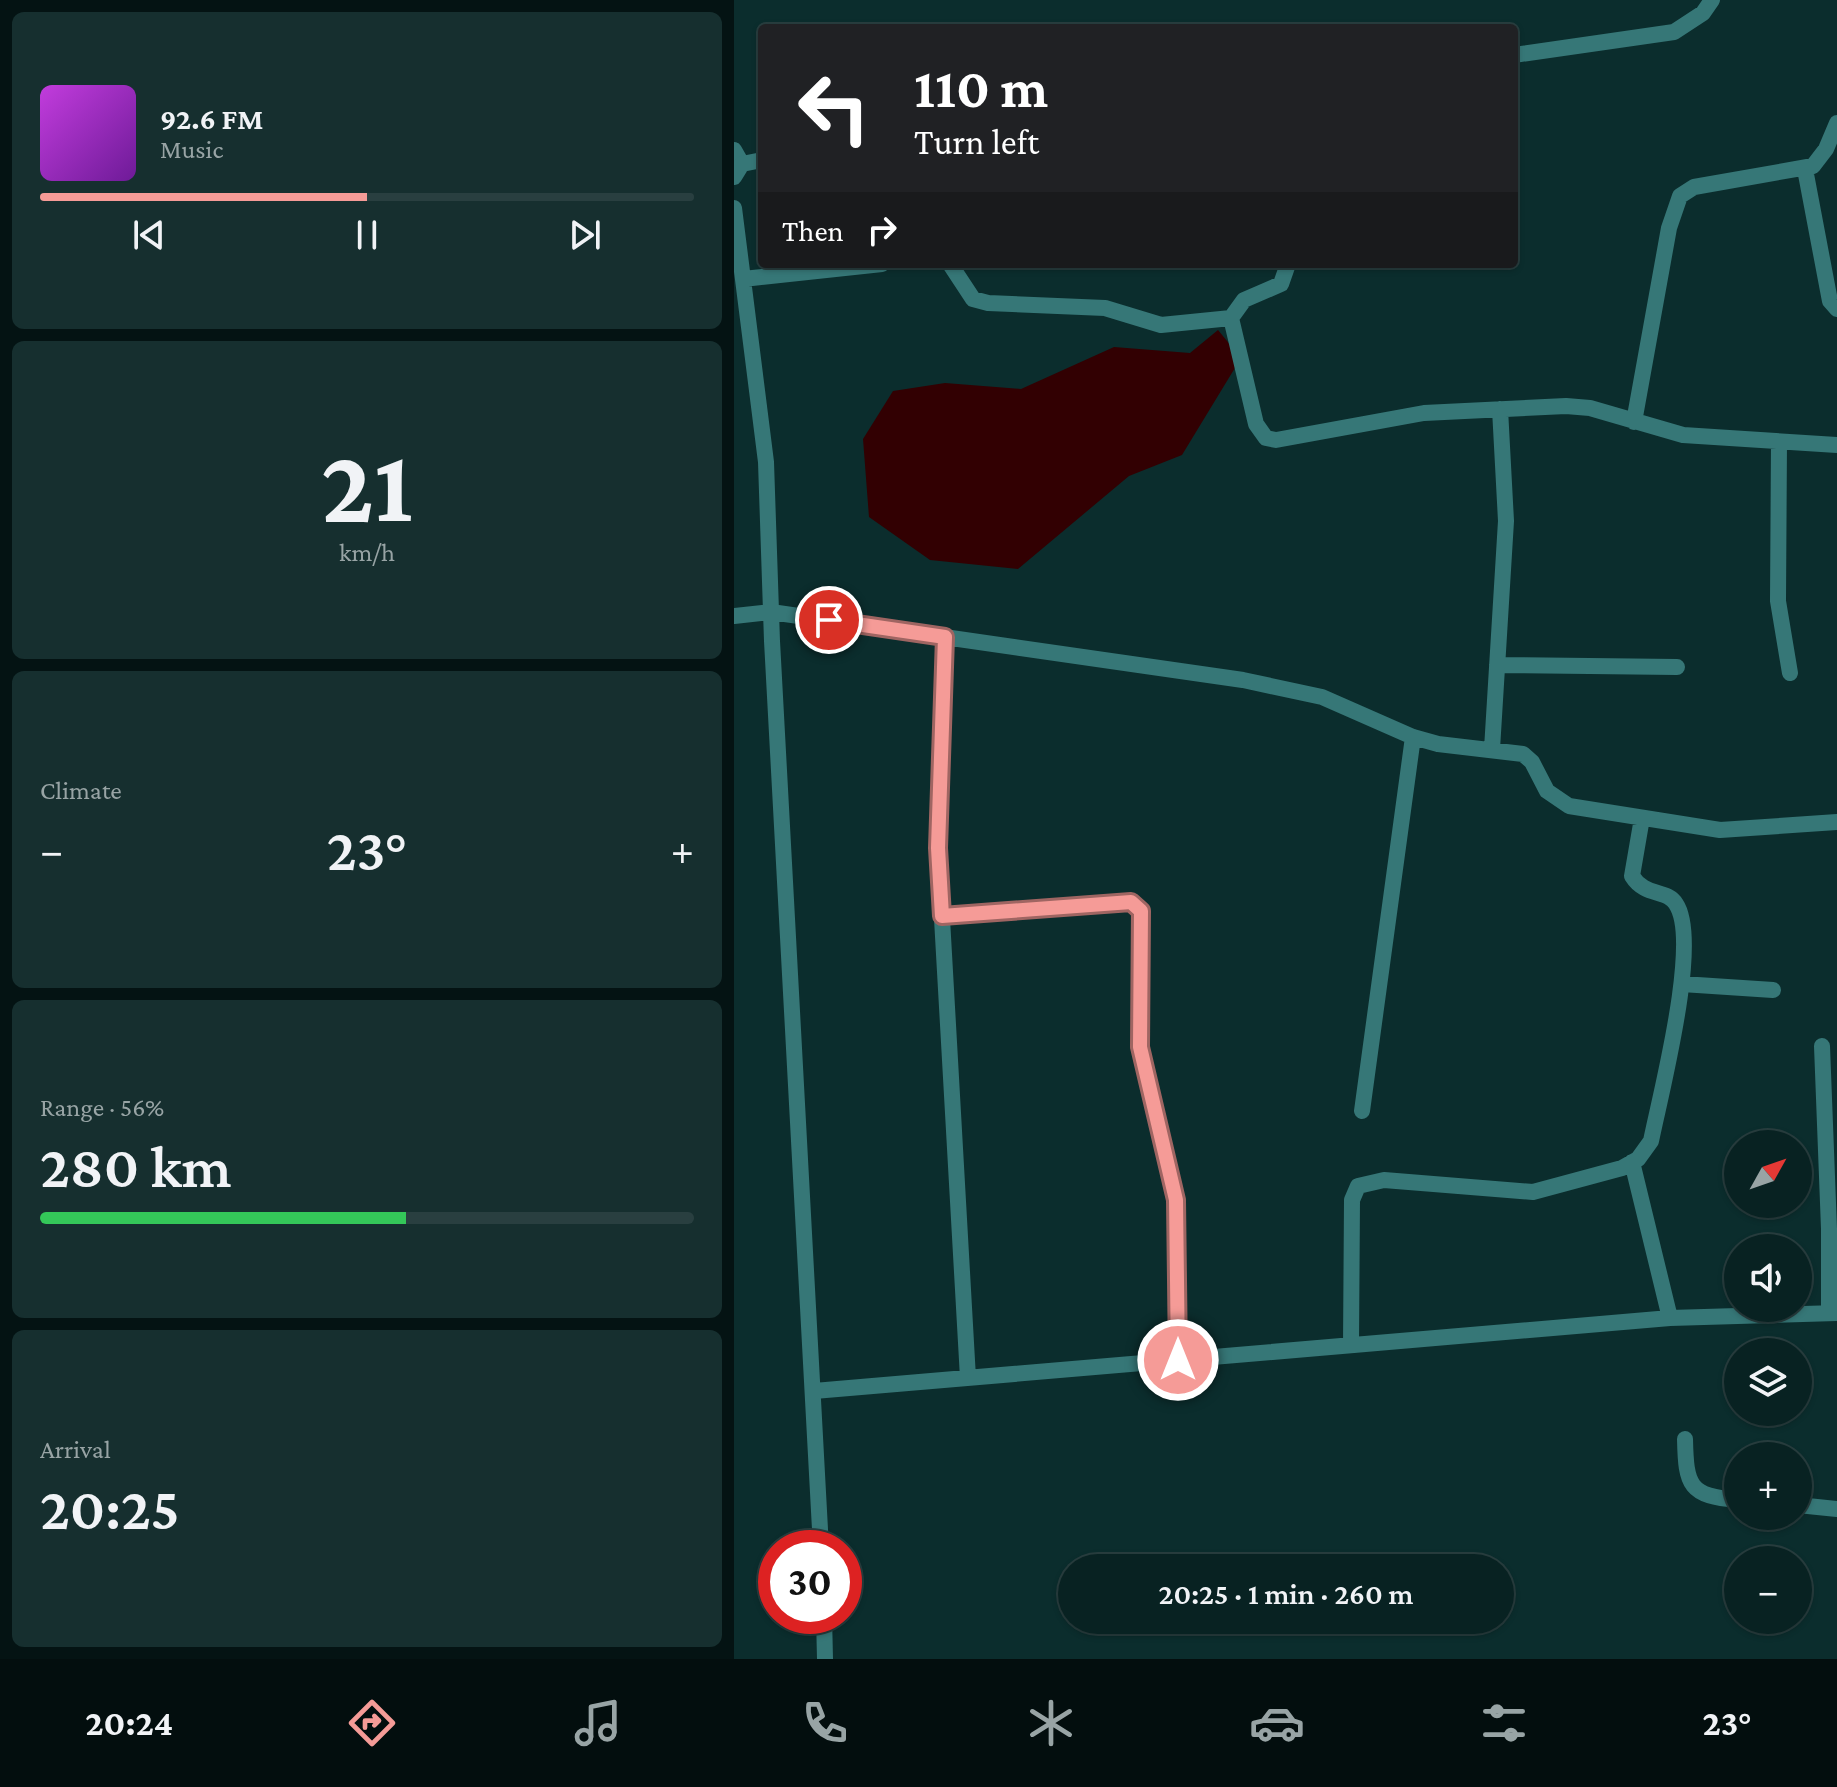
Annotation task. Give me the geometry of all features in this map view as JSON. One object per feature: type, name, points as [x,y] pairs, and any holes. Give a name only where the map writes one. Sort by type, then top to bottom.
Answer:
[{"type":"street","points":[[1518,54],[1674,32],[1703,13],[1712,0]]},
{"type":"street","points":[[1634,422],[1669,228],[1680,196],[1702,185],[1805,169],[1819,160],[1837,123]]},
{"type":"street","points":[[737,164],[758,161]]},
{"type":"street","points":[[1805,169],[1830,301],[1837,309]]},
{"type":"street","points":[[734,208],[766,462],[771,612],[820,1530]]},
{"type":"street","points":[[743,279],[845,268]]},
{"type":"street","points":[[953,268],[973,299],[988,303],[1105,308],[1161,325],[1231,318],[1244,300],[1281,284],[1289,268]]},
{"type":"street","points":[[1231,318],[1256,424],[1266,438],[1276,440],[1424,413],[1590,408],[1683,435],[1837,445]]},
{"type":"street","points":[[1492,749],[1506,521],[1500,409]]},
{"type":"street","points":[[1779,442],[1778,601],[1790,673]]},
{"type":"street","points":[[734,616],[771,612],[1243,680],[1322,697],[1413,737],[1438,744],[1523,754],[1554,799],[1569,806],[1720,830],[1837,822]]},
{"type":"street","points":[[945,637],[938,848],[968,1378]]},
{"type":"street","points":[[1497,665],[1677,667]]},
{"type":"street","points":[[1362,1111],[1413,737]]},
{"type":"street","points":[[1351,1345],[1352,1200],[1358,1186],[1384,1180],[1520,1193],[1622,1168],[1632,1162],[1651,1141],[1682,984],[1679,910],[1669,896],[1645,891],[1632,876],[1642,818]]},
{"type":"street","points":[[942,916],[1131,902],[1141,911],[1140,1047],[1176,1200],[1178,1360]]},
{"type":"street","points":[[1682,984],[1773,990]]},
{"type":"street","points":[[814,1391],[1670,1318],[1833,1313],[1822,1046]]},
{"type":"street","points":[[1632,1162],[1670,1318]]},
{"type":"street","points":[[1685,1439],[1686,1474],[1690,1484],[1713,1498],[1724,1499]]},
{"type":"street","points":[[1812,1506],[1837,1509]]},
{"type":"street","points":[[824,1634],[825,1659]]},
{"type":"shaded area","points":[[1218,330],[1241,358],[1182,455],[1129,476],[1018,569],[930,560],[869,517],[863,439],[893,391],[945,383],[1021,389],[1114,347],[1190,353]]},
{"type":"route","points":[[829,620],[945,637],[938,848],[942,916],[1131,902],[1141,911],[1140,1047],[1175,1191],[1178,1360]]}]
